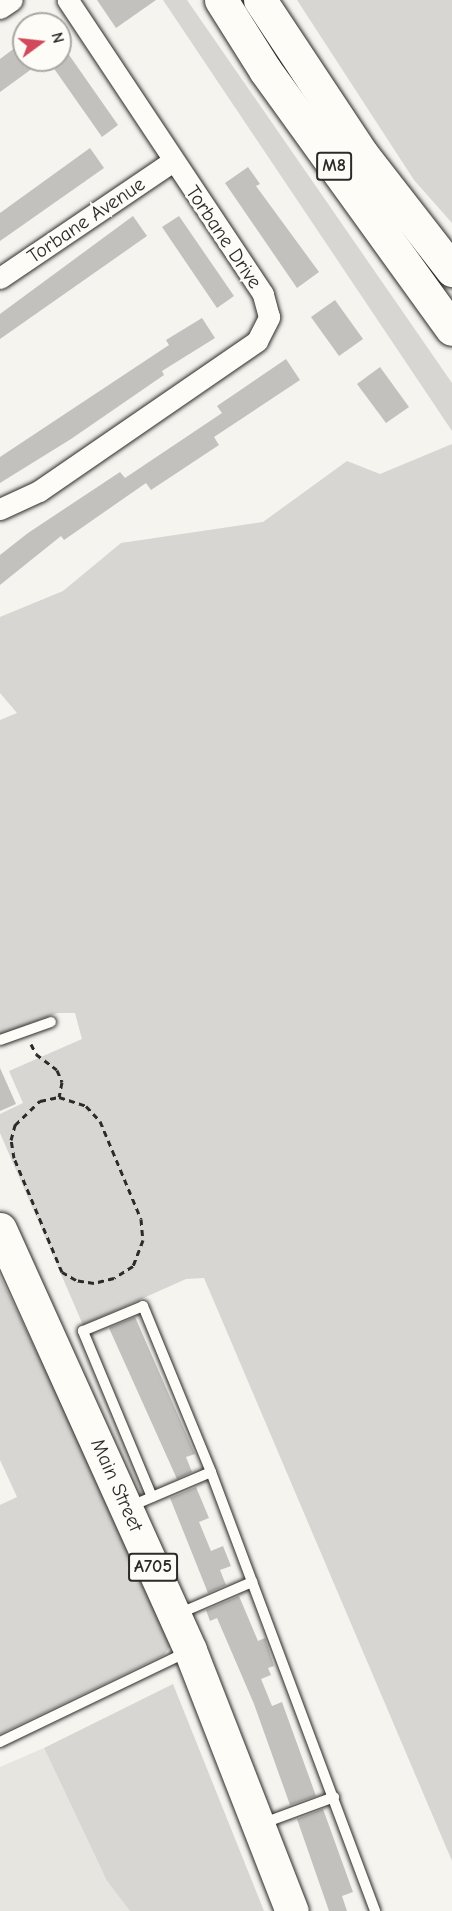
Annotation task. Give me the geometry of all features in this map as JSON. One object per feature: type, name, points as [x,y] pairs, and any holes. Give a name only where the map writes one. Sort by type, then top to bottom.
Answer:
[{"type":"main road","name":"M8","points":[[221,0],[452,356]]},
{"type":"main road","name":"M8","points":[[260,0],[362,154],[452,270]]},
{"type":"main road","name":"M8","points":[[265,70],[452,329]]},
{"type":"main road","name":"Main Street","points":[[0,1229],[140,1502],[174,1616],[190,1650],[292,1911]]},
{"type":"street","points":[[0,8],[12,0]]},
{"type":"street","name":"Torbane Drive","points":[[0,509],[39,491],[257,341],[269,317],[263,294],[68,0]]},
{"type":"street","name":"Torbane Avenue","points":[[0,278],[173,161]]},
{"type":"lane","points":[[0,1040],[51,1022]]},
{"type":"lane","points":[[212,1472],[140,1502],[83,1331],[143,1306],[212,1472],[375,1911]]},
{"type":"lane","points":[[174,1616],[252,1582]]},
{"type":"lane","points":[[0,1742],[190,1650]]},
{"type":"lane","points":[[259,1825],[334,1797]]},
{"type":"path","points":[[24,1032],[36,1054],[57,1070],[62,1082],[59,1097]]},
{"type":"path","points":[[59,1097],[86,1106],[100,1122],[141,1220],[143,1240],[133,1266],[114,1278],[94,1283],[75,1280],[62,1272],[14,1158],[11,1140],[15,1125],[40,1101],[59,1097]]},
{"type":"shaded area","points":[[163,0],[187,0],[452,383],[452,431]]},
{"type":"shaded area","points":[[297,0],[452,0],[452,223],[414,180]]},
{"type":"shaded area","points":[[452,444],[452,1861],[204,1278],[186,1279],[83,1325],[0,1133],[0,1114],[23,1103],[9,1071],[82,1039],[75,1013],[58,1013],[0,1035],[0,720],[17,713],[0,693],[0,617],[63,591],[121,543],[263,522],[347,461],[380,474]]},
{"type":"shaded area","points":[[0,1276],[155,1597],[173,1642],[164,1655],[0,1734],[0,1505],[17,1497],[0,1460]]},
{"type":"shaded area","points":[[173,1684],[264,1911],[130,1911],[107,1881],[44,1748]]},
{"type":"shaded area","points":[[44,1748],[107,1881],[130,1911],[0,1911],[0,1767]]},
{"type":"building","points":[[97,0],[156,0],[116,28]]},
{"type":"building","points":[[12,50],[12,72],[28,72],[0,92],[0,59]]},
{"type":"building","points":[[72,59],[118,125],[102,137],[56,72],[72,72]]},
{"type":"building","points":[[90,148],[104,168],[0,241],[0,213]]},
{"type":"building","points":[[248,167],[260,184],[256,186],[319,272],[297,288],[225,183]]},
{"type":"building","points":[[133,216],[147,236],[0,339],[0,314]]},
{"type":"building","points":[[179,216],[234,296],[217,308],[162,227]]},
{"type":"building","points":[[335,300],[363,339],[339,356],[311,317]]},
{"type":"building","points":[[202,318],[215,338],[162,371],[164,375],[71,439],[0,483],[0,457],[169,345],[166,340]]},
{"type":"building","points":[[286,359],[300,380],[214,437],[219,445],[151,490],[146,483],[64,540],[61,536],[0,585],[0,555],[28,533],[120,472],[125,478],[222,413],[217,406]]},
{"type":"building","points":[[380,367],[409,407],[386,423],[357,384]]},
{"type":"building","points":[[0,1068],[16,1104],[0,1111]]},
{"type":"building","points":[[135,1317],[195,1454],[186,1457],[192,1472],[177,1479],[109,1328]]},
{"type":"building","points":[[196,1487],[209,1518],[199,1522],[211,1551],[223,1546],[231,1566],[220,1570],[226,1585],[208,1593],[170,1498]]},
{"type":"building","points":[[239,1596],[258,1641],[265,1638],[274,1666],[268,1668],[271,1675],[261,1679],[272,1706],[282,1702],[316,1796],[290,1805],[254,1704],[217,1618],[210,1621],[206,1610]]},
{"type":"building","points":[[323,1809],[353,1892],[342,1896],[347,1911],[329,1911],[297,1819]]}]
